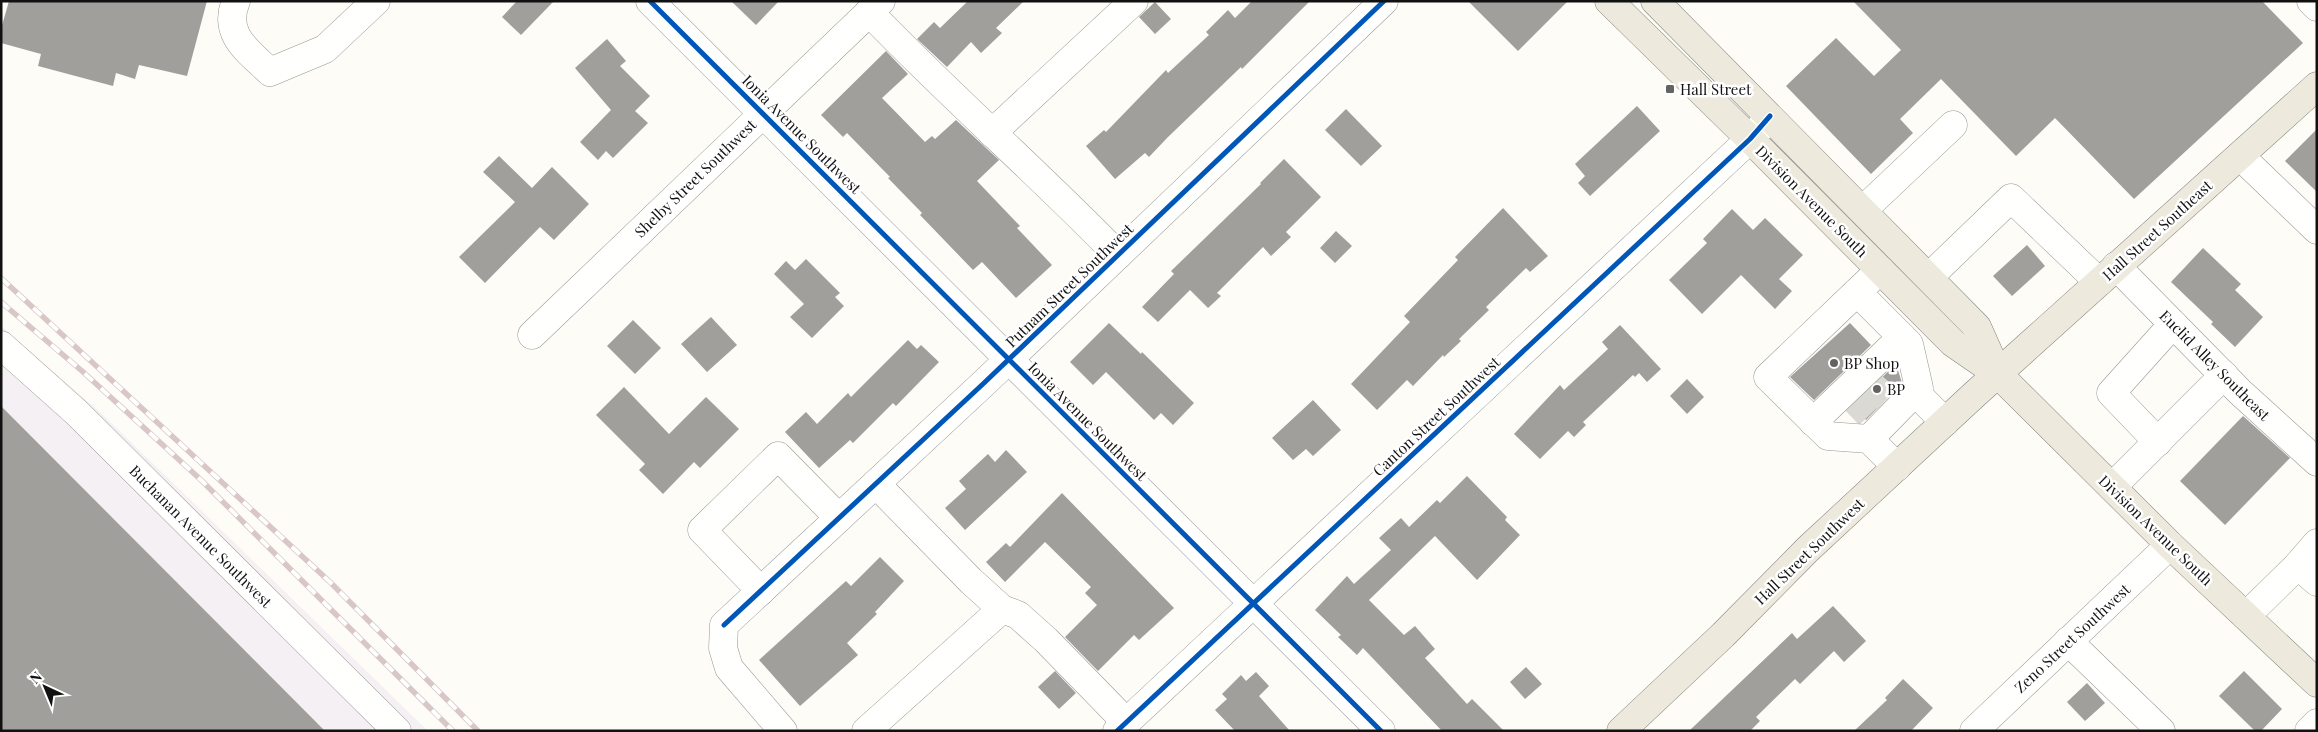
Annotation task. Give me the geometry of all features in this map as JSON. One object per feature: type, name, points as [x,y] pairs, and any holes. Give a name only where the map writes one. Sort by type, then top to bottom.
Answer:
[{"type":"main road","name":"Division Avenue South","points":[[1609,1],[1750,139],[1953,343],[1998,374],[2170,545],[2317,683]]},
{"type":"main road","name":"Division Avenue South","points":[[1655,1],[1977,327],[1998,374]]},
{"type":"main road","name":"Hall Street Southeast","points":[[1998,374],[2317,86]]},
{"type":"main road","name":"Hall Street Southwest","points":[[1621,731],[1723,635],[1808,550],[1998,374]]},
{"type":"street","points":[[236,1],[231,16],[235,34],[242,45],[270,72],[324,49],[376,1]]},
{"type":"street","name":"Ionia Avenue Southwest","points":[[650,1],[764,112],[1253,605],[1381,731]]},
{"type":"street","points":[[992,133],[1134,1]]},
{"type":"street","name":"Putnam Street Southwest","points":[[782,731],[729,668],[722,648],[724,624],[1009,359],[1384,1]]},
{"type":"street","points":[[2311,1],[2317,7]]},
{"type":"street","points":[[875,7],[992,133],[1066,202],[1118,255]]},
{"type":"street","name":"Shelby Street Southwest","points":[[532,335],[875,7]]},
{"type":"street","name":"Canton Street Southwest","points":[[1121,727],[1750,139],[1770,116]]},
{"type":"street","points":[[1862,210],[1953,125]]},
{"type":"street","points":[[2240,156],[2317,230]]},
{"type":"street","name":"Euclid Alley Southeast","points":[[1929,277],[2011,198],[2174,324],[2224,375],[2317,462]]},
{"type":"street","points":[[1857,292],[1909,344],[1919,388],[1892,409],[1828,436],[1768,377],[1880,270]]},
{"type":"street","points":[[1813,422],[1864,378],[1928,318]]},
{"type":"street","points":[[2158,442],[2111,393],[2174,324]]},
{"type":"street","name":"Buchanan Avenue Southwest","points":[[1,345],[76,412],[397,731]]},
{"type":"street","points":[[2112,487],[2224,375]]},
{"type":"street","points":[[1892,409],[1944,422]]},
{"type":"street","points":[[1892,409],[1897,467]]},
{"type":"street","points":[[761,591],[702,530],[778,456],[839,518]]},
{"type":"street","points":[[876,484],[971,581],[1002,608],[1018,615],[1046,640],[1121,727]]},
{"type":"street","points":[[2246,616],[2308,574],[2317,544]]},
{"type":"street","name":"Zeno Street Southwest","points":[[1974,731],[2170,545]]},
{"type":"street","points":[[866,731],[1002,608]]},
{"type":"street","points":[[2068,642],[2161,731]]},
{"type":"street","points":[[2309,731],[2317,723]]},
{"type":"shaded area","points":[[1,326],[103,415],[428,731],[1,731]]},
{"type":"building","points":[[9,1],[207,1],[187,76],[139,65],[135,79],[116,73],[113,86],[38,66],[41,54],[1,43],[1,29]]},
{"type":"building","points":[[517,1],[554,1],[521,35],[502,17]]},
{"type":"building","points":[[731,1],[779,1],[756,25]]},
{"type":"building","points":[[968,1],[1024,1],[996,28],[1002,33],[981,53],[971,42],[947,67],[917,39],[934,22],[940,28]]},
{"type":"building","points":[[1252,1],[1310,1],[1242,69],[1241,67],[1149,157],[1145,153],[1115,179],[1086,146],[1104,130],[1106,132],[1166,70],[1168,73],[1209,35],[1206,32],[1228,10],[1235,18]]},
{"type":"building","points":[[1468,1],[1568,1],[1518,51]]},
{"type":"building","points":[[1853,1],[2262,1],[2303,43],[2134,199],[2055,118],[2016,156],[1941,79],[1900,119],[1913,133],[1871,174],[1786,86],[1836,38],[1874,76],[1901,50]]},
{"type":"building","points":[[1155,2],[1171,19],[1155,34],[1139,17]]},
{"type":"building","points":[[607,39],[626,61],[620,66],[650,96],[635,111],[648,123],[613,158],[606,151],[598,160],[580,142],[611,110],[575,68]]},
{"type":"building","points":[[886,51],[908,74],[882,98],[925,142],[932,136],[935,139],[956,120],[999,160],[977,181],[1020,226],[1017,228],[1052,265],[1016,298],[982,262],[973,270],[920,215],[922,213],[888,178],[890,177],[847,133],[843,137],[821,115]]},
{"type":"building","points":[[1637,106],[1660,131],[1590,196],[1578,183],[1585,176],[1575,164]]},
{"type":"building","points":[[1346,109],[1382,146],[1361,166],[1325,130]]},
{"type":"building","points":[[2317,129],[2317,192],[2285,161]]},
{"type":"building","points":[[499,156],[532,188],[552,167],[589,204],[554,240],[540,227],[485,283],[459,257],[515,202],[483,172]]},
{"type":"building","points":[[1284,159],[1321,197],[1286,232],[1291,237],[1271,256],[1263,247],[1217,293],[1221,296],[1208,308],[1190,290],[1158,322],[1142,307],[1174,274],[1171,271],[1261,184]]},
{"type":"building","points":[[1503,208],[1548,256],[1530,272],[1526,268],[1486,307],[1489,310],[1459,339],[1461,341],[1444,357],[1443,355],[1413,386],[1407,380],[1377,410],[1351,384],[1410,322],[1404,316],[1458,260],[1455,257]]},
{"type":"building","points":[[1732,209],[1753,230],[1765,218],[1803,255],[1779,279],[1792,291],[1775,309],[1741,275],[1702,314],[1669,280],[1707,243],[1703,239]]},
{"type":"building","points":[[1336,231],[1352,246],[1335,263],[1320,248]]},
{"type":"building","points":[[2027,245],[2045,266],[2012,296],[1993,276]]},
{"type":"building","points":[[2203,248],[2241,284],[2235,290],[2263,317],[2235,347],[2211,324],[2213,322],[2171,282]]},
{"type":"building","points":[[806,259],[840,293],[835,297],[844,306],[812,338],[790,317],[804,304],[774,274],[786,261],[795,270]]},
{"type":"building","points":[[711,317],[737,345],[707,372],[681,344]]},
{"type":"building","points":[[633,320],[661,348],[635,374],[607,346]]},
{"type":"building","points":[[1109,323],[1194,403],[1173,425],[1161,413],[1154,420],[1106,372],[1093,385],[1070,362]]},
{"type":"building","points":[[1850,323],[1871,345],[1814,400],[1790,377]]},
{"type":"building","points":[[1620,325],[1661,369],[1647,382],[1639,373],[1635,377],[1633,375],[1583,422],[1586,425],[1574,437],[1568,431],[1540,459],[1514,434],[1560,385],[1564,390],[1608,349],[1602,342]]},
{"type":"building","points":[[908,340],[917,349],[921,345],[939,362],[896,406],[893,403],[853,443],[850,440],[819,468],[785,432],[806,412],[817,424],[848,393],[851,397]]},
{"type":"building","points":[[1896,364],[1902,383],[1866,420],[1852,406]]},
{"type":"building","points":[[1687,379],[1704,397],[1687,414],[1670,396]]},
{"type":"building","points":[[624,387],[669,434],[706,397],[739,429],[700,468],[694,462],[663,494],[639,470],[645,464],[596,415]]},
{"type":"building","points":[[1313,400],[1341,430],[1313,456],[1306,449],[1293,460],[1272,438]]},
{"type":"building","points":[[1,406],[325,731],[1,731]]},
{"type":"building","points":[[2243,416],[2290,458],[2225,525],[2180,481]]},
{"type":"building","points":[[1006,450],[1027,472],[965,530],[945,508],[966,489],[959,481],[988,454],[995,462]]},
{"type":"building","points":[[1467,476],[1507,517],[1505,520],[1520,535],[1477,580],[1435,536],[1369,600],[1404,635],[1415,626],[1435,649],[1425,658],[1467,704],[1472,699],[1504,731],[1442,731],[1363,648],[1357,655],[1338,637],[1341,635],[1315,610],[1347,576],[1354,584],[1391,550],[1379,538],[1401,518],[1409,527],[1437,500],[1440,503]]},
{"type":"building","points":[[1062,493],[1174,608],[1139,640],[1134,635],[1098,671],[1065,637],[1097,605],[1085,593],[1091,587],[1045,542],[1005,582],[986,562],[1006,543],[1010,547]]},
{"type":"building","points":[[880,557],[904,581],[875,612],[877,614],[847,643],[858,655],[800,706],[759,660],[846,581],[851,586]]},
{"type":"building","points":[[1833,606],[1866,641],[1844,662],[1834,651],[1800,684],[1795,679],[1756,717],[1760,721],[1750,731],[1689,731],[1792,633],[1797,639]]},
{"type":"building","points":[[1526,667],[1542,684],[1525,699],[1510,682]]},
{"type":"building","points":[[1055,671],[1076,693],[1059,709],[1038,687]]},
{"type":"building","points":[[2244,671],[2282,709],[2261,731],[2255,731],[2219,696]]},
{"type":"building","points":[[1256,672],[1269,686],[1259,696],[1290,731],[1235,731],[1215,710],[1227,699],[1222,694],[1241,675],[1246,681]]},
{"type":"building","points":[[1903,679],[1933,708],[1911,731],[1854,731],[1887,700],[1885,698]]},
{"type":"building","points":[[2087,683],[2105,703],[2085,721],[2067,702]]},
{"type":"tunnel","points":[[1866,380],[1888,400]]},
{"type":"tunnel","points":[[1850,395],[1871,417]]},
{"type":"railway","points":[[1,278],[330,582],[478,731]]},
{"type":"railway","points":[[1,302],[82,371],[200,479],[453,731]]},
{"type":"cycle path","points":[[650,1],[1381,731]]},
{"type":"cycle path","points":[[724,625],[984,383],[1384,1]]},
{"type":"cycle path","points":[[1117,731],[1750,139],[1770,116]]},
{"type":"place","name":"Hall Street","points":[[1670,89]]},
{"type":"place","name":"BP Shop","points":[[1834,363]]},
{"type":"place","name":"BP","points":[[1877,389]]}]
